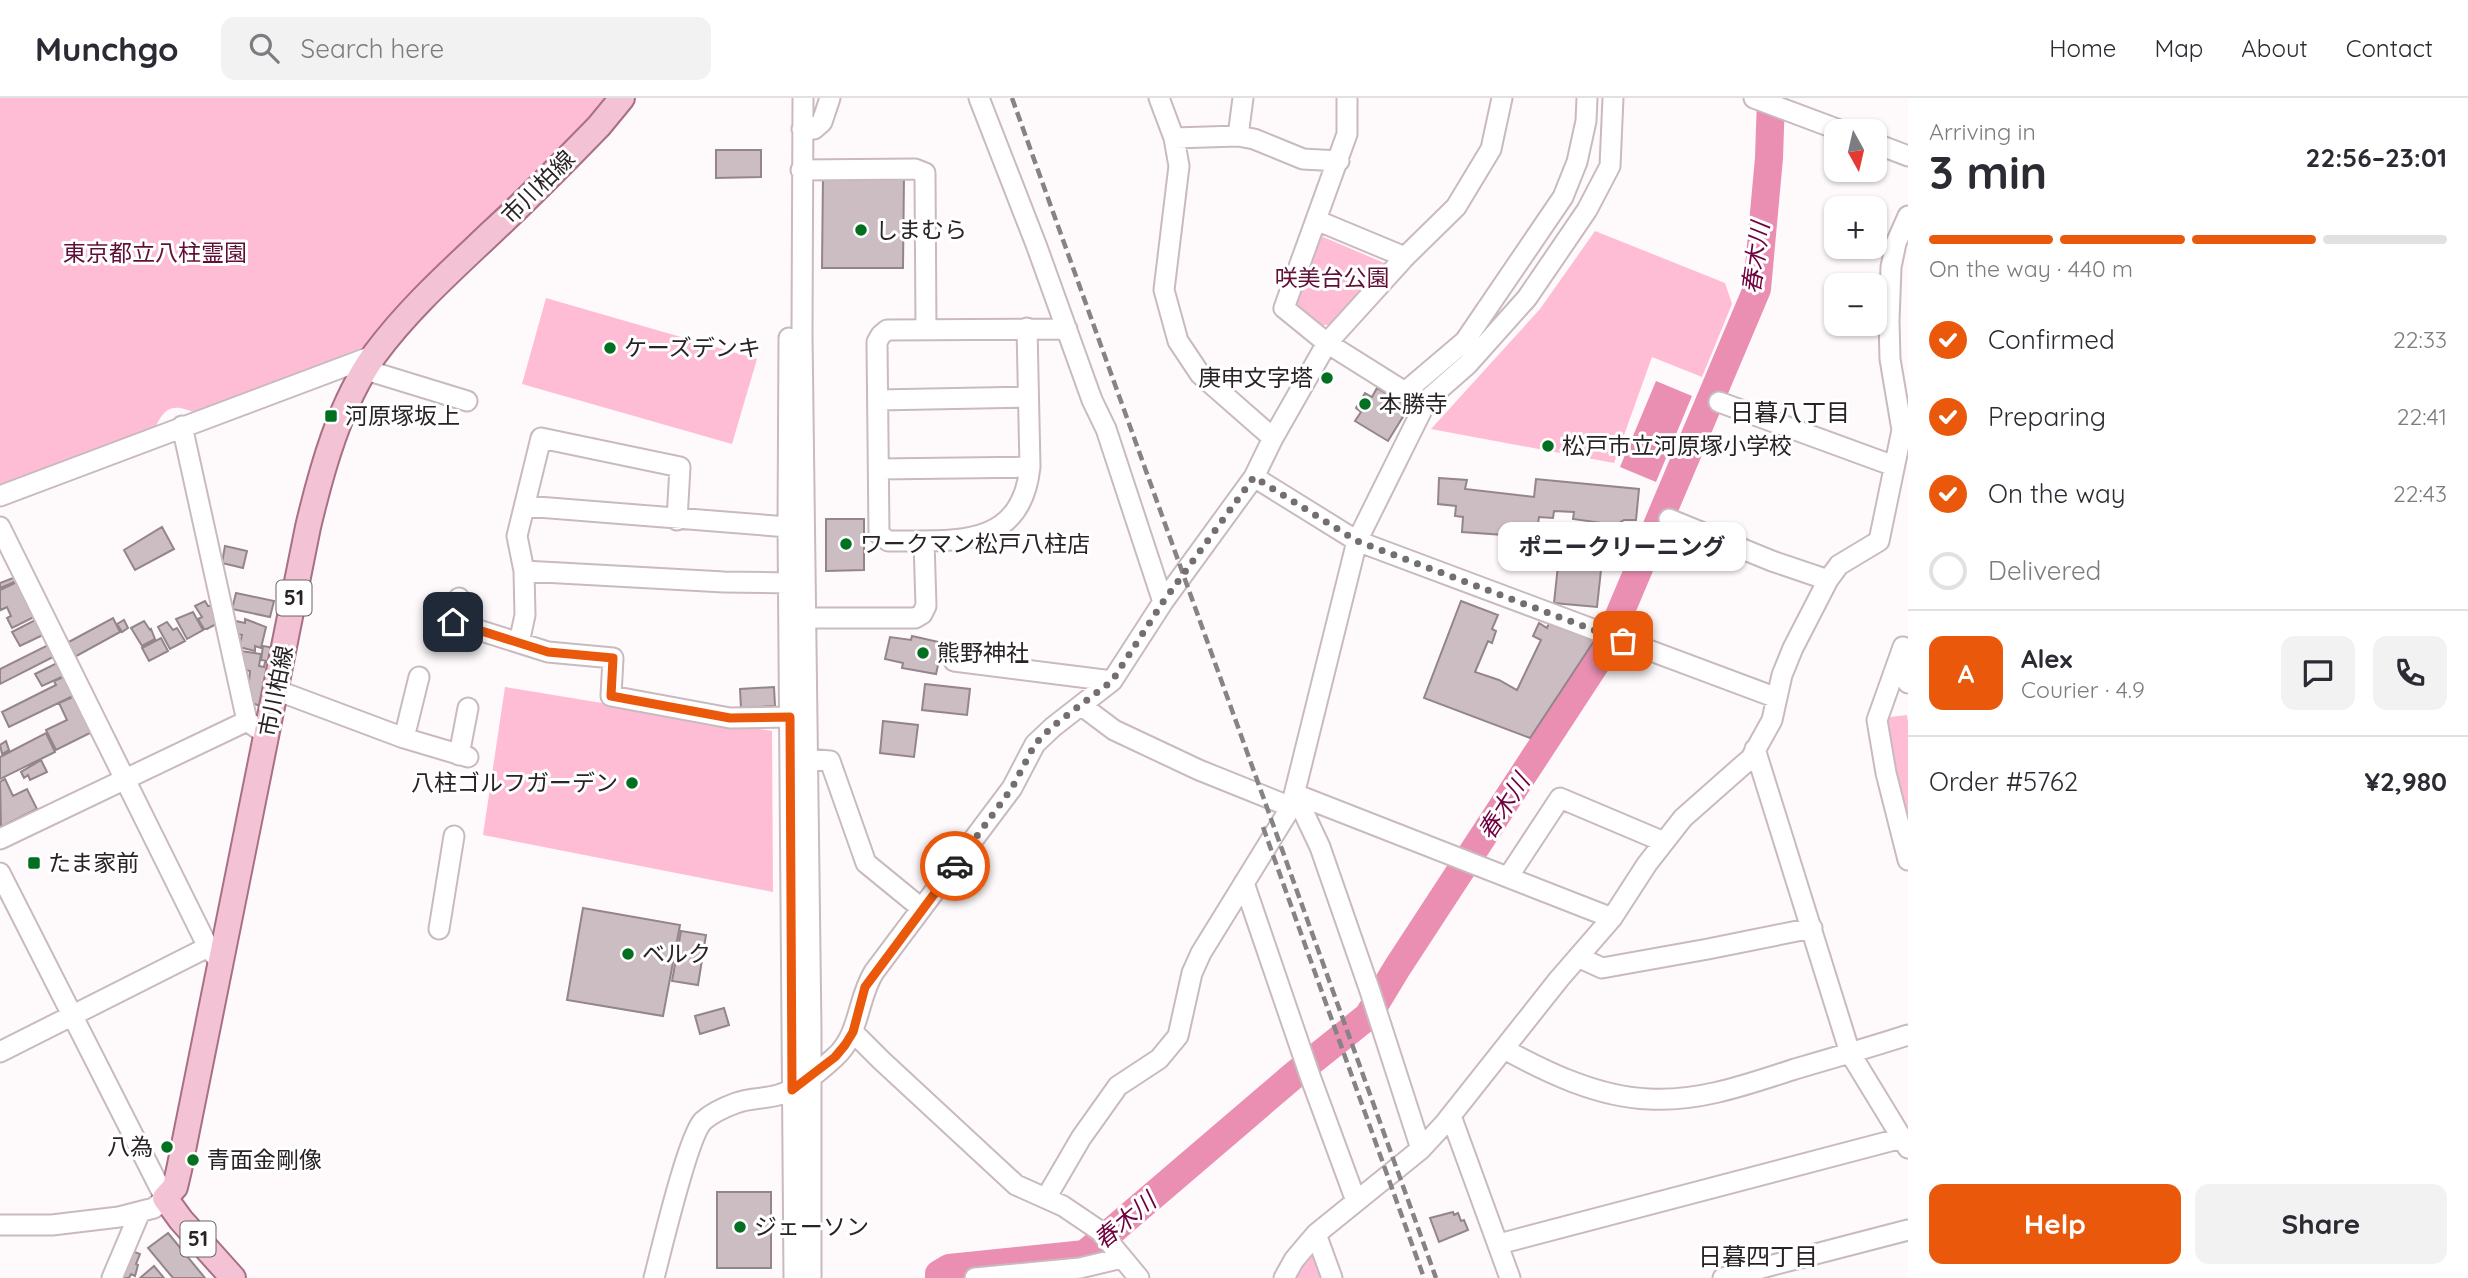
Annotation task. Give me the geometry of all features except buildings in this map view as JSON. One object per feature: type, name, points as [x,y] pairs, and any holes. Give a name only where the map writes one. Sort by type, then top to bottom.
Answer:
[{"type":"main road","name":"市川柏線","points":[[165,1198],[175,1187],[179,1170],[214,955],[257,728],[276,690],[318,488],[346,408],[370,363],[406,316],[581,145],[622,98]]},
{"type":"main road","name":"51","points":[[165,1198],[233,1278]]},
{"type":"street","points":[[791,98],[788,527],[794,1278]]},
{"type":"street","points":[[803,98],[801,170],[811,1278]]},
{"type":"street","points":[[802,129],[814,129],[822,122],[831,98]]},
{"type":"street","points":[[979,98],[1110,443],[1163,602]]},
{"type":"street","points":[[1159,98],[1174,138],[1179,166],[1164,290],[1178,341],[1200,374],[1273,438]]},
{"type":"street","points":[[1238,136],[1243,98]]},
{"type":"street","points":[[1347,98],[1347,134],[1339,161],[1284,308],[1327,343],[1405,392],[1465,341],[1563,197],[1577,162],[1586,121],[1587,98]]},
{"type":"street","points":[[654,1278],[668,1223],[702,1122],[715,1112],[737,1102],[776,1096],[792,1090],[835,1057],[853,1032],[865,987],[1012,788],[1035,744],[1053,726],[1112,681],[1163,602],[1254,477],[1327,343],[1405,257],[1455,207],[1490,149],[1502,98]]},
{"type":"street","points":[[1046,1198],[1081,1138],[1118,1086],[1158,1059],[1178,1036],[1192,973],[1201,953],[1293,800],[1357,541],[1427,400],[1468,364],[1527,298],[1587,210],[1610,166],[1613,98]]},
{"type":"street","points":[[1756,99],[1824,125]]},
{"type":"street","points":[[1174,138],[1238,136],[1254,139],[1303,159],[1339,161]]},
{"type":"street","points":[[1887,149],[1908,156]]},
{"type":"street","points":[[801,170],[915,169],[925,173],[926,330]]},
{"type":"street","points":[[1284,1278],[1316,1234],[1421,1149],[1451,1116],[1612,918],[1647,864],[1683,818],[1751,758],[1772,720],[1782,675],[1793,648],[1828,580],[1839,565],[1879,541],[1902,430],[1900,372],[1889,321],[1891,267],[1896,243],[1908,216]]},
{"type":"street","points":[[1316,220],[1405,257]]},
{"type":"street","points":[[1027,328],[1030,467],[1024,497],[1017,512],[1006,523],[978,537],[960,541],[888,541],[879,534],[877,342],[880,335],[887,330],[1027,328],[1067,329]]},
{"type":"street","points":[[0,496],[182,426],[370,363],[467,401]]},
{"type":"street","points":[[878,400],[1028,397]]},
{"type":"street","points":[[1719,402],[1894,466]]},
{"type":"street","points":[[0,839],[124,779],[257,728],[182,426]]},
{"type":"street","points":[[519,643],[525,615],[524,571],[517,536],[541,438],[680,467],[677,520]]},
{"type":"street","points":[[879,469],[1030,467]]},
{"type":"street","points":[[1254,477],[1357,541],[1777,698]]},
{"type":"street","points":[[525,506],[788,527]]},
{"type":"street","points":[[1669,519],[1772,561],[1828,580]]},
{"type":"street","points":[[0,527],[214,955],[72,1015],[0,1052]]},
{"type":"street","points":[[807,618],[915,618],[922,614],[926,606],[925,541]]},
{"type":"street","points":[[524,571],[789,583]]},
{"type":"street","points":[[459,598],[453,622],[548,652],[613,658],[611,696],[730,718],[790,717]]},
{"type":"street","points":[[1908,683],[1903,647],[1877,720],[1886,773],[1908,860]]},
{"type":"street","points":[[954,660],[1112,681]]},
{"type":"street","points":[[404,738],[419,677]]},
{"type":"street","points":[[276,690],[404,738],[463,756],[468,708]]},
{"type":"street","points":[[1082,706],[1114,730],[1199,770],[1448,853],[1612,918]]},
{"type":"street","points":[[1499,1244],[1905,1143],[1850,1053],[1755,750]]},
{"type":"street","points":[[808,759],[830,761],[866,863],[921,908]]},
{"type":"street","points":[[1508,877],[1560,798],[1664,842]]},
{"type":"street","points":[[1293,800],[1320,847],[1421,1149]]},
{"type":"street","points":[[439,929],[454,836]]},
{"type":"street","points":[[0,873],[165,1198],[154,1208],[140,1212],[52,1225],[1,1223]]},
{"type":"street","points":[[1244,883],[1356,1201]]},
{"type":"street","points":[[1578,957],[1602,968],[1811,928]]},
{"type":"street","points":[[853,1032],[1016,1185],[1063,1206],[1100,1231],[1139,1278]]},
{"type":"street","points":[[1504,1049],[1584,1086],[1612,1094],[1649,1099],[1687,1098],[1723,1091],[1908,1035]]},
{"type":"street","points":[[1451,1116],[1510,1278]]},
{"type":"street","points":[[112,1278],[140,1212]]},
{"type":"street","points":[[1723,1278],[1908,1230]]},
{"type":"street","points":[[1316,1234],[1332,1278]]},
{"type":"street","points":[[975,1278],[1080,1268],[1122,1258]]},
{"type":"green space","name":"東京都立八柱霊園","points":[[0,98],[607,98],[593,116],[447,259],[368,345],[198,414],[182,408],[171,409],[162,416],[154,431],[0,491]]},
{"type":"green space","points":[[1595,231],[1725,283],[1732,304],[1702,377],[1652,357],[1614,463],[1431,429],[1540,309]]},
{"type":"green space","name":"咲美台公園","points":[[1314,233],[1389,265],[1330,325],[1320,325],[1291,307]]},
{"type":"green space","points":[[546,298],[757,359],[732,444],[522,384]]},
{"type":"green space","name":"八柱ゴルフガーデン","points":[[505,687],[772,731],[773,892],[483,835]]},
{"type":"green space","points":[[1907,715],[1908,722],[1908,827],[1882,718]]},
{"type":"green space","points":[[1311,1252],[1321,1278],[1295,1278]]},
{"type":"shaded area","points":[[1656,381],[1692,396],[1656,482],[1620,467]]},
{"type":"waterway","name":"春木川","points":[[939,1278],[939,1274],[949,1268],[1085,1254],[1293,1076],[1368,1016],[1604,651],[1757,289],[1769,158],[1771,98]]},
{"type":"waterway","name":"春木川","points":[[934,1278],[939,1274]]},
{"type":"railway","points":[[1012,98],[1436,1278]]},
{"type":"railway","points":[[1263,827],[1424,1278]]},
{"type":"way so far","points":[[955,866],[1012,788],[1035,744],[1053,726],[1112,681],[1163,602],[1254,477],[1357,541],[1623,641]]},
{"type":"place","name":"しまむら","points":[[861,230]]},
{"type":"place","name":"ケーズデンキ","points":[[610,348]]},
{"type":"place","name":"庚申文字塔","points":[[1327,378]]},
{"type":"place","name":"本勝寺","points":[[1365,404]]},
{"type":"place","name":"河原塚坂上","points":[[331,416]]},
{"type":"place","name":"松戸市立河原塚小学校","points":[[1548,446]]},
{"type":"place","name":"ワークマン松戸八柱店","points":[[846,544]]},
{"type":"place","name":"ポニークリーニング","points":[[1623,641]]},
{"type":"place","name":"熊野神社","points":[[923,653]]},
{"type":"place","name":"八柱ゴルフガーデン","points":[[632,783]]},
{"type":"place","name":"たま家前","points":[[34,863]]},
{"type":"place","name":"ベルク","points":[[628,954]]},
{"type":"place","name":"八為","points":[[167,1147]]},
{"type":"place","name":"青面金剛像","points":[[193,1160]]},
{"type":"place","name":"ジェーソン","points":[[740,1227]]},
{"type":"district","name":"日暮八丁目","points":[[1790,413]]},
{"type":"district","name":"日暮四丁目","points":[[1758,1257]]},
{"type":"route","points":[[453,622],[548,652],[613,658],[611,696],[730,718],[790,717],[792,1090],[835,1057],[845,1045],[853,1032],[865,987],[874,972],[955,866]]}]
